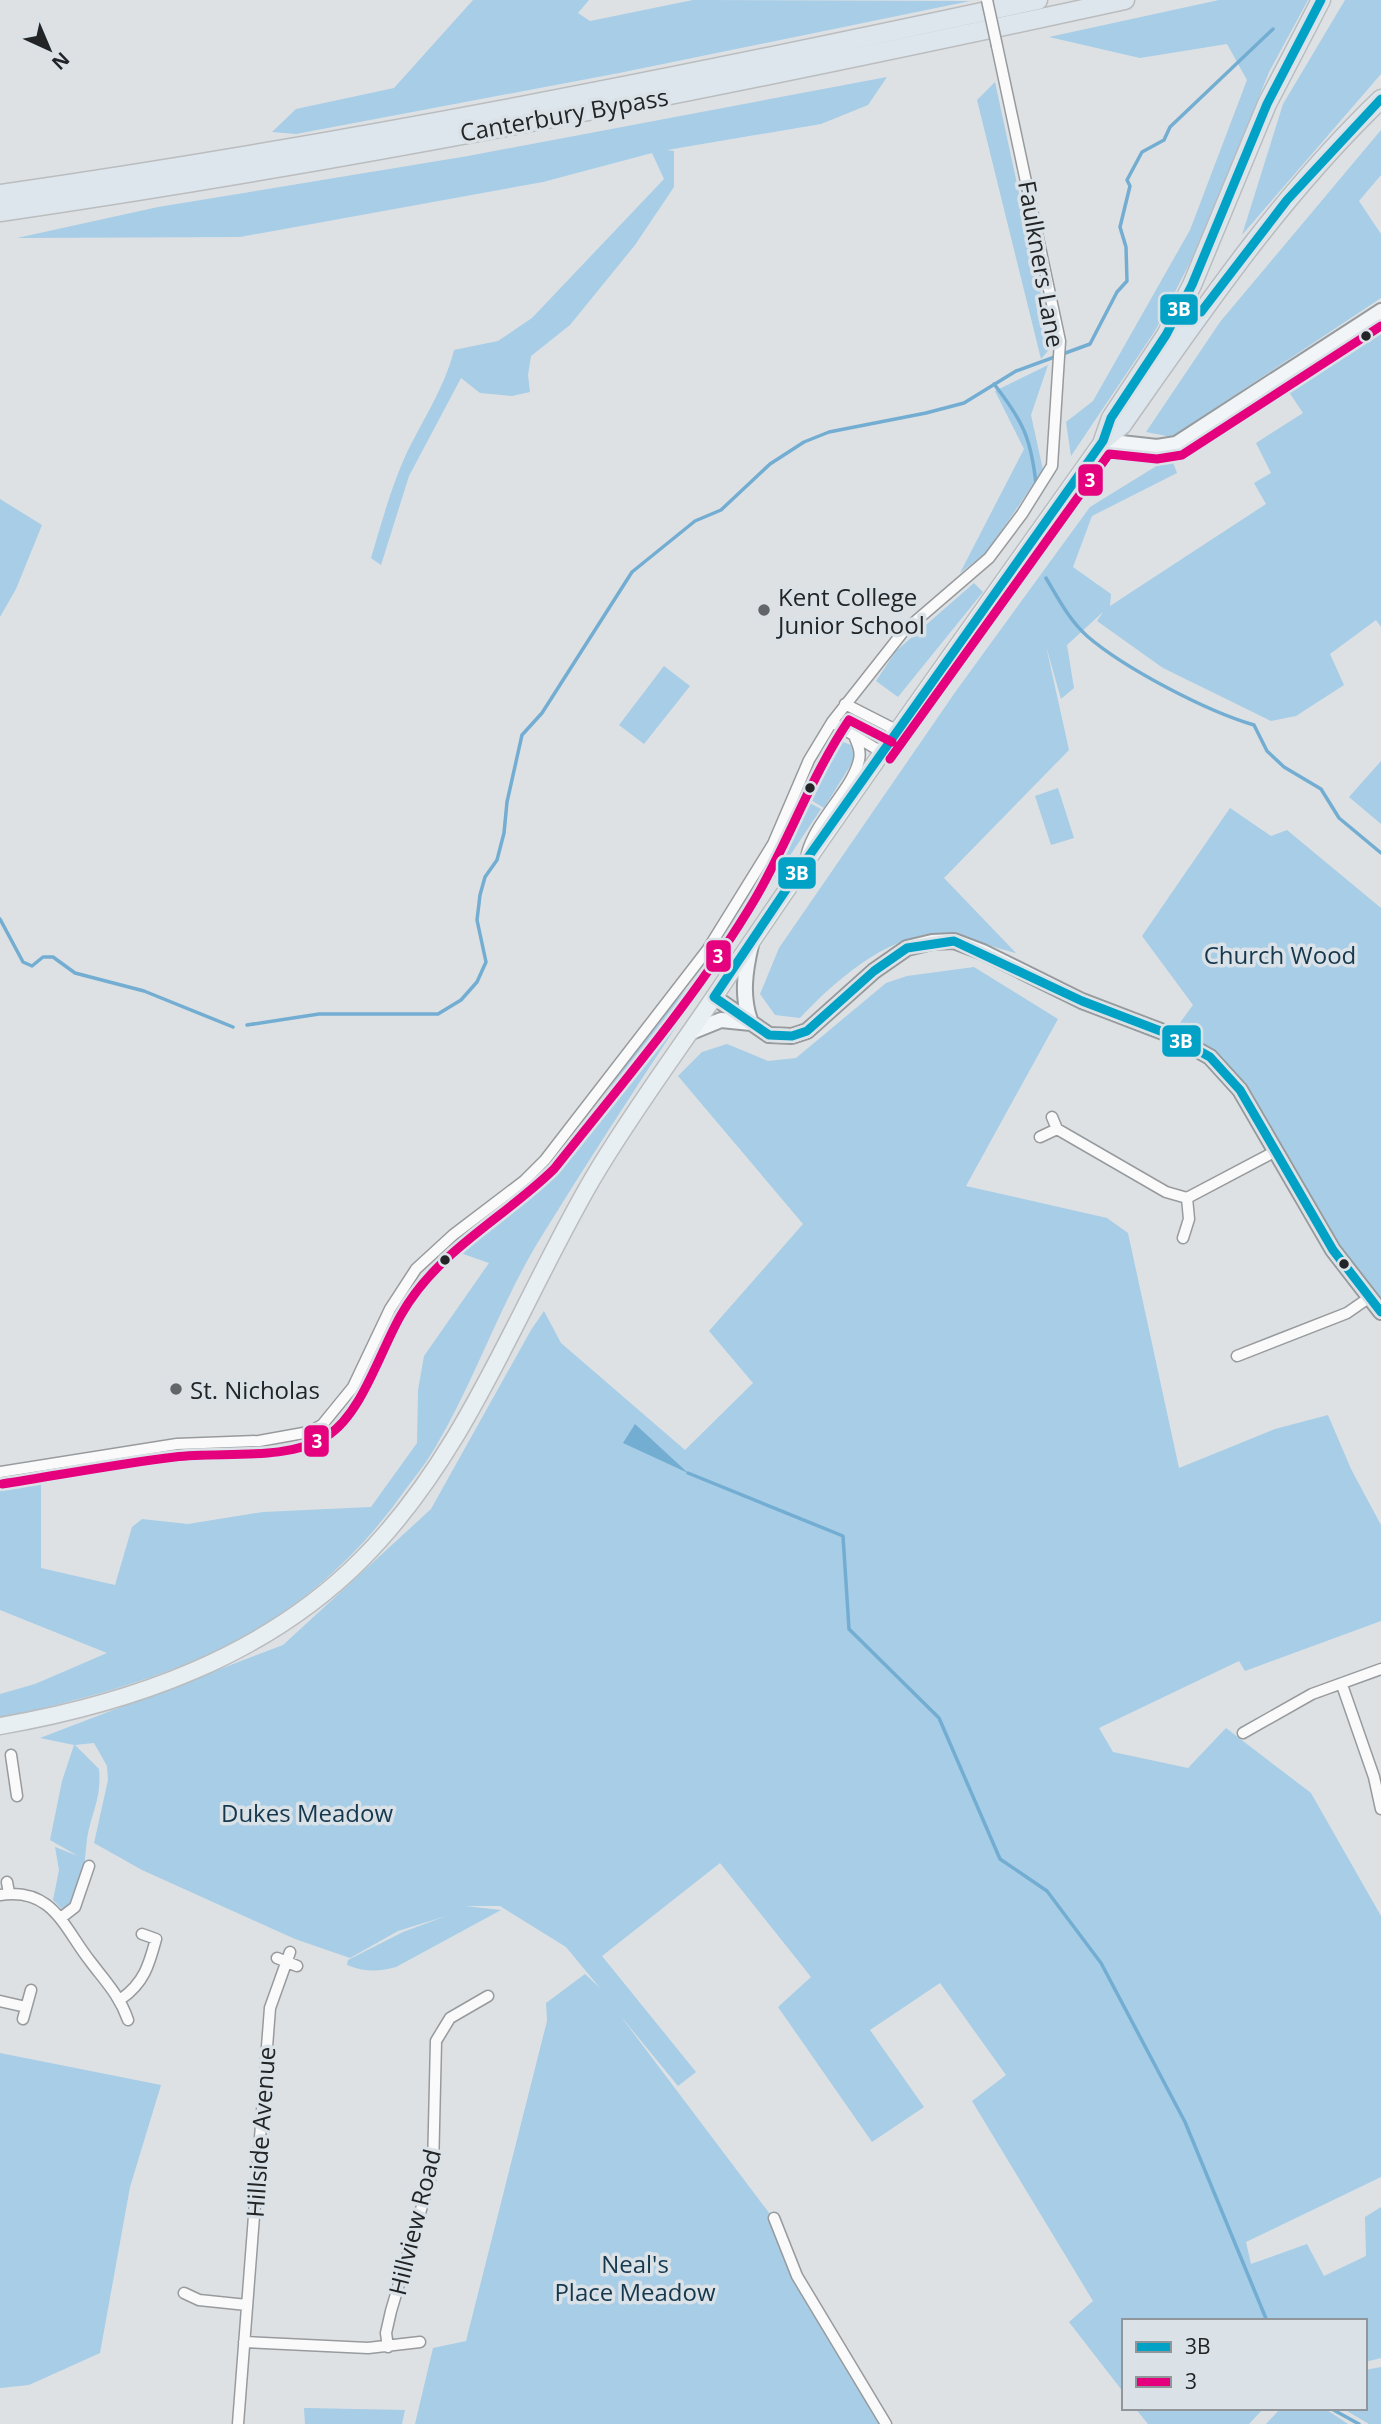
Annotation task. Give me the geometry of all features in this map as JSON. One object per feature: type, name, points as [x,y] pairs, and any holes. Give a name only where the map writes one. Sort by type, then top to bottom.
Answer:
[{"type":"highway","name":"Canterbury Bypass","points":[[0,194],[294,146],[769,58],[1038,0]]},
{"type":"highway","name":"Canterbury Bypass","points":[[0,212],[297,163],[785,73],[1125,0]]},
{"type":"highway","points":[[1103,441],[1111,418],[1166,335],[1192,285],[1267,104],[1321,0]]},
{"type":"highway","points":[[1103,441],[1122,425],[1263,229],[1313,170],[1381,99]]},
{"type":"main road","points":[[0,1726],[135,1695],[191,1673],[256,1640],[288,1619],[360,1561],[429,1480],[592,1181],[689,1033],[804,863],[1103,441]]},
{"type":"street","name":"Faulkners Lane","points":[[0,1472],[177,1444],[290,1438],[322,1425],[353,1387],[390,1309],[410,1275],[453,1235],[524,1181],[545,1160],[708,949],[773,844],[809,760],[845,704],[904,632],[989,558],[1042,485],[1052,466],[1060,349],[1045,262],[987,0]]},
{"type":"street","points":[[1103,441],[1146,447],[1175,444],[1381,311]]},
{"type":"street","points":[[845,704],[898,731]]},
{"type":"street","points":[[832,722],[883,753]]},
{"type":"street","points":[[804,863],[812,835],[859,762],[859,747],[855,738]]},
{"type":"street","points":[[751,1023],[746,1009],[745,981],[752,940]]},
{"type":"street","points":[[714,997],[769,1035],[801,1034],[874,971],[907,948],[932,942],[954,941],[984,952],[1082,1001],[1191,1044],[1217,1063],[1240,1090],[1333,1250],[1381,1312]]},
{"type":"street","points":[[689,1033],[721,1020],[751,1023]]},
{"type":"street","points":[[1052,1117],[1057,1129],[1166,1192],[1186,1198],[1276,1151]]},
{"type":"street","points":[[1040,1137],[1057,1129]]},
{"type":"street","points":[[1183,1238],[1189,1219],[1186,1198]]},
{"type":"street","points":[[1237,1356],[1347,1313],[1370,1297]]},
{"type":"street","points":[[1243,1733],[1312,1694],[1381,1669]]},
{"type":"street","points":[[1342,1685],[1374,1777],[1381,1809]]},
{"type":"street","points":[[9,1755],[17,1796]]},
{"type":"street","points":[[62,1917],[75,1907],[89,1866]]},
{"type":"street","points":[[7,1882],[4,1894],[48,1905],[62,1917],[88,1959],[121,1999],[128,2020]]},
{"type":"street","points":[[121,1999],[140,1985],[149,1965],[156,1939],[142,1934]]},
{"type":"street","name":"Hillside Avenue","points":[[237,2424],[270,2008],[288,1960]]},
{"type":"street","points":[[23,2020],[31,1990]]},
{"type":"street","name":"Hillview Road","points":[[388,2347],[386,2333],[391,2311],[433,2169],[436,2041],[450,2018],[488,1996]]},
{"type":"street","points":[[0,2001],[26,2007]]},
{"type":"street","points":[[774,2218],[797,2276],[886,2424]]},
{"type":"street","points":[[184,2292],[199,2300],[247,2305]]},
{"type":"street","points":[[244,2342],[388,2347],[420,2342]]},
{"type":"green space","points":[[473,0],[589,0],[578,13],[590,21],[693,0],[970,1],[619,73],[296,134],[272,132],[296,109],[394,88]]},
{"type":"green space","points":[[1219,0],[1308,0],[1269,72],[1203,237],[1155,331],[1071,456],[1066,422],[1093,401],[1190,230],[1247,80],[1227,44],[1140,58],[1049,37]]},
{"type":"green space","points":[[1345,0],[1381,0],[1381,74],[1242,235],[1283,104]]},
{"type":"green space","points":[[887,77],[868,105],[821,124],[667,150],[674,151],[674,187],[635,245],[570,325],[531,356],[528,375],[530,392],[512,396],[480,393],[461,378],[409,476],[381,565],[371,558],[390,496],[404,459],[444,379],[454,350],[498,341],[532,318],[664,179],[652,153],[543,182],[240,237],[17,238],[158,207],[468,156]]},
{"type":"green space","points":[[995,82],[1052,346],[1041,359],[977,100]]},
{"type":"green space","points":[[1381,130],[1381,175],[1359,201],[1381,234],[1381,298],[1172,437],[1146,432],[1220,322]]},
{"type":"green space","points":[[1381,318],[1381,627],[1376,620],[1330,654],[1344,685],[1296,716],[1271,721],[1163,668],[1097,621],[1103,612],[1067,645],[1074,688],[1061,699],[1046,646],[1069,750],[944,878],[1016,953],[944,933],[917,937],[879,952],[861,964],[844,976],[800,1018],[775,1015],[760,994],[779,948],[956,691],[1090,507],[1171,457],[1177,473],[1092,516],[1073,567],[1111,594],[1110,606],[1266,504],[1254,483],[1271,473],[1256,443],[1303,413],[1283,383]]},
{"type":"green space","points":[[1048,365],[1031,415],[1043,470],[987,552],[960,573],[1024,449],[995,391]]},
{"type":"green space","points":[[0,499],[42,525],[16,589],[0,617]]},
{"type":"green space","points":[[974,583],[983,592],[898,697],[876,681],[896,651]]},
{"type":"green space","points":[[664,666],[690,686],[644,744],[619,725]]},
{"type":"green space","points":[[846,715],[865,719],[882,734],[878,740],[863,733],[850,724]]},
{"type":"green space","points":[[835,739],[851,745],[855,758],[824,808],[803,795],[824,746]]},
{"type":"green space","points":[[1381,761],[1381,824],[1349,797]]},
{"type":"green space","points":[[1058,788],[1074,838],[1051,845],[1035,796]]},
{"type":"green space","points":[[804,800],[821,809],[645,1073],[543,1234],[514,1286],[464,1394],[432,1452],[363,1543],[320,1584],[274,1618],[225,1646],[173,1669],[119,1688],[0,1718],[0,1694],[35,1684],[107,1653],[0,1610],[0,1483],[41,1479],[41,1568],[115,1585],[132,1527],[142,1519],[188,1524],[263,1512],[371,1507],[417,1443],[418,1390],[424,1356],[489,1263],[449,1249],[464,1231],[536,1177],[542,1177],[555,1164],[661,1016],[688,988],[738,914]]},
{"type":"green space","name":"Church Wood","points":[[1230,808],[1271,836],[1287,830],[1381,908],[1381,1312],[1333,1250],[1240,1090],[1171,1035],[1193,1005],[1142,936]]},
{"type":"green space","points":[[974,967],[1058,1019],[966,1186],[1107,1218],[1128,1233],[1179,1468],[1275,1429],[1328,1415],[1351,1469],[1381,1525],[1381,1621],[1245,1671],[1239,1661],[1099,1728],[1113,1752],[1188,1768],[1226,1728],[1311,1793],[1381,1916],[1381,2177],[1246,2242],[1251,2264],[1307,2244],[1324,2276],[1366,2256],[1365,2217],[1381,2207],[1381,2358],[1367,2362],[1367,2319],[1122,2319],[1122,2390],[1069,2322],[1093,2301],[972,2101],[1006,2075],[940,1983],[870,2030],[924,2107],[872,2142],[778,2007],[811,1977],[720,1863],[602,1956],[696,2072],[678,2086],[619,2014],[779,2226],[785,2250],[886,2424],[415,2424],[433,2348],[466,2341],[547,2021],[546,2003],[585,1974],[600,1988],[566,1947],[500,1906],[465,1906],[501,1910],[396,1967],[365,1970],[347,1965],[348,1960],[403,1932],[446,1916],[398,1931],[350,1958],[295,1939],[142,1870],[94,1843],[108,1780],[107,1766],[94,1743],[75,1745],[99,1769],[100,1779],[80,1887],[65,1912],[53,1900],[59,1870],[55,1847],[78,1856],[50,1840],[62,1781],[74,1745],[40,1738],[283,1645],[431,1509],[544,1311],[561,1343],[685,1450],[753,1383],[709,1331],[803,1224],[678,1076],[702,1052],[727,1044],[768,1061],[796,1058],[886,983],[907,976]]},
{"type":"green space","points":[[0,2053],[161,2085],[130,2187],[100,2353],[29,2385],[0,2388]]},
{"type":"green space","points":[[1381,2367],[1381,2424],[1369,2424],[1345,2410],[1367,2410],[1367,2370]]},
{"type":"green space","points":[[304,2408],[405,2410],[402,2424],[305,2424]]},
{"type":"green space","points":[[1137,2410],[1262,2410],[1249,2424],[1148,2424]]},
{"type":"green space","points":[[1279,2410],[1327,2410],[1348,2424],[1266,2424]]},
{"type":"shaded area","points":[[635,1424],[688,1473],[623,1443]]},
{"type":"waterway","points":[[247,1025],[319,1014],[438,1014],[461,1000],[477,982],[486,962],[477,920],[480,895],[485,877],[497,860],[522,735],[542,713],[632,572],[695,521],[721,510],[770,464],[804,442],[829,432],[964,403],[1016,371],[1090,344],[1117,292],[1127,281],[1126,247],[1120,227],[1130,186],[1127,180],[1142,152],[1164,140],[1170,127],[1273,29]]},
{"type":"waterway","points":[[994,384],[1024,431],[1036,484]]},
{"type":"waterway","points":[[1046,578],[1069,616],[1087,636],[1166,687],[1213,710],[1254,725],[1267,751],[1284,767],[1321,789],[1339,818],[1381,853]]},
{"type":"waterway","points":[[0,919],[23,962],[32,966],[43,957],[53,957],[75,973],[144,991],[233,1027]]},
{"type":"waterway","points":[[688,1473],[843,1536],[849,1629],[939,1718],[1000,1859],[1047,1891],[1101,1963],[1185,2122],[1266,2319]]},
{"type":"waterway","points":[[1334,2410],[1359,2424]]},
{"type":"transit line","name":"3B","points":[[1321,0],[1267,104],[1192,285],[1166,335],[1111,418],[1103,441],[804,863],[714,997],[769,1035],[792,1036],[807,1031],[874,971],[907,948],[954,941],[1082,1001],[1171,1035],[1210,1057],[1240,1090],[1333,1250],[1381,1312]]},
{"type":"transit line","name":"3B","points":[[1201,312],[1287,200],[1381,99]]},
{"type":"transit line","name":"3","points":[[890,759],[1109,454],[1157,459],[1182,455],[1381,326]]},
{"type":"transit line","name":"3","points":[[2,1484],[175,1457],[253,1454],[293,1449],[311,1444],[339,1426],[361,1397],[401,1315],[416,1292],[452,1254],[554,1169],[685,1004],[755,899],[823,763],[849,720],[892,742]]},
{"type":"place","name":"Kent College Junior School","points":[[764,610]]},
{"type":"place","name":"St. Nicholas","points":[[176,1389]]},
{"type":"park label","name":"Dukes Meadow","points":[[307,1812]]},
{"type":"park label","name":"Neal's Place Meadow","points":[[635,2277]]}]
